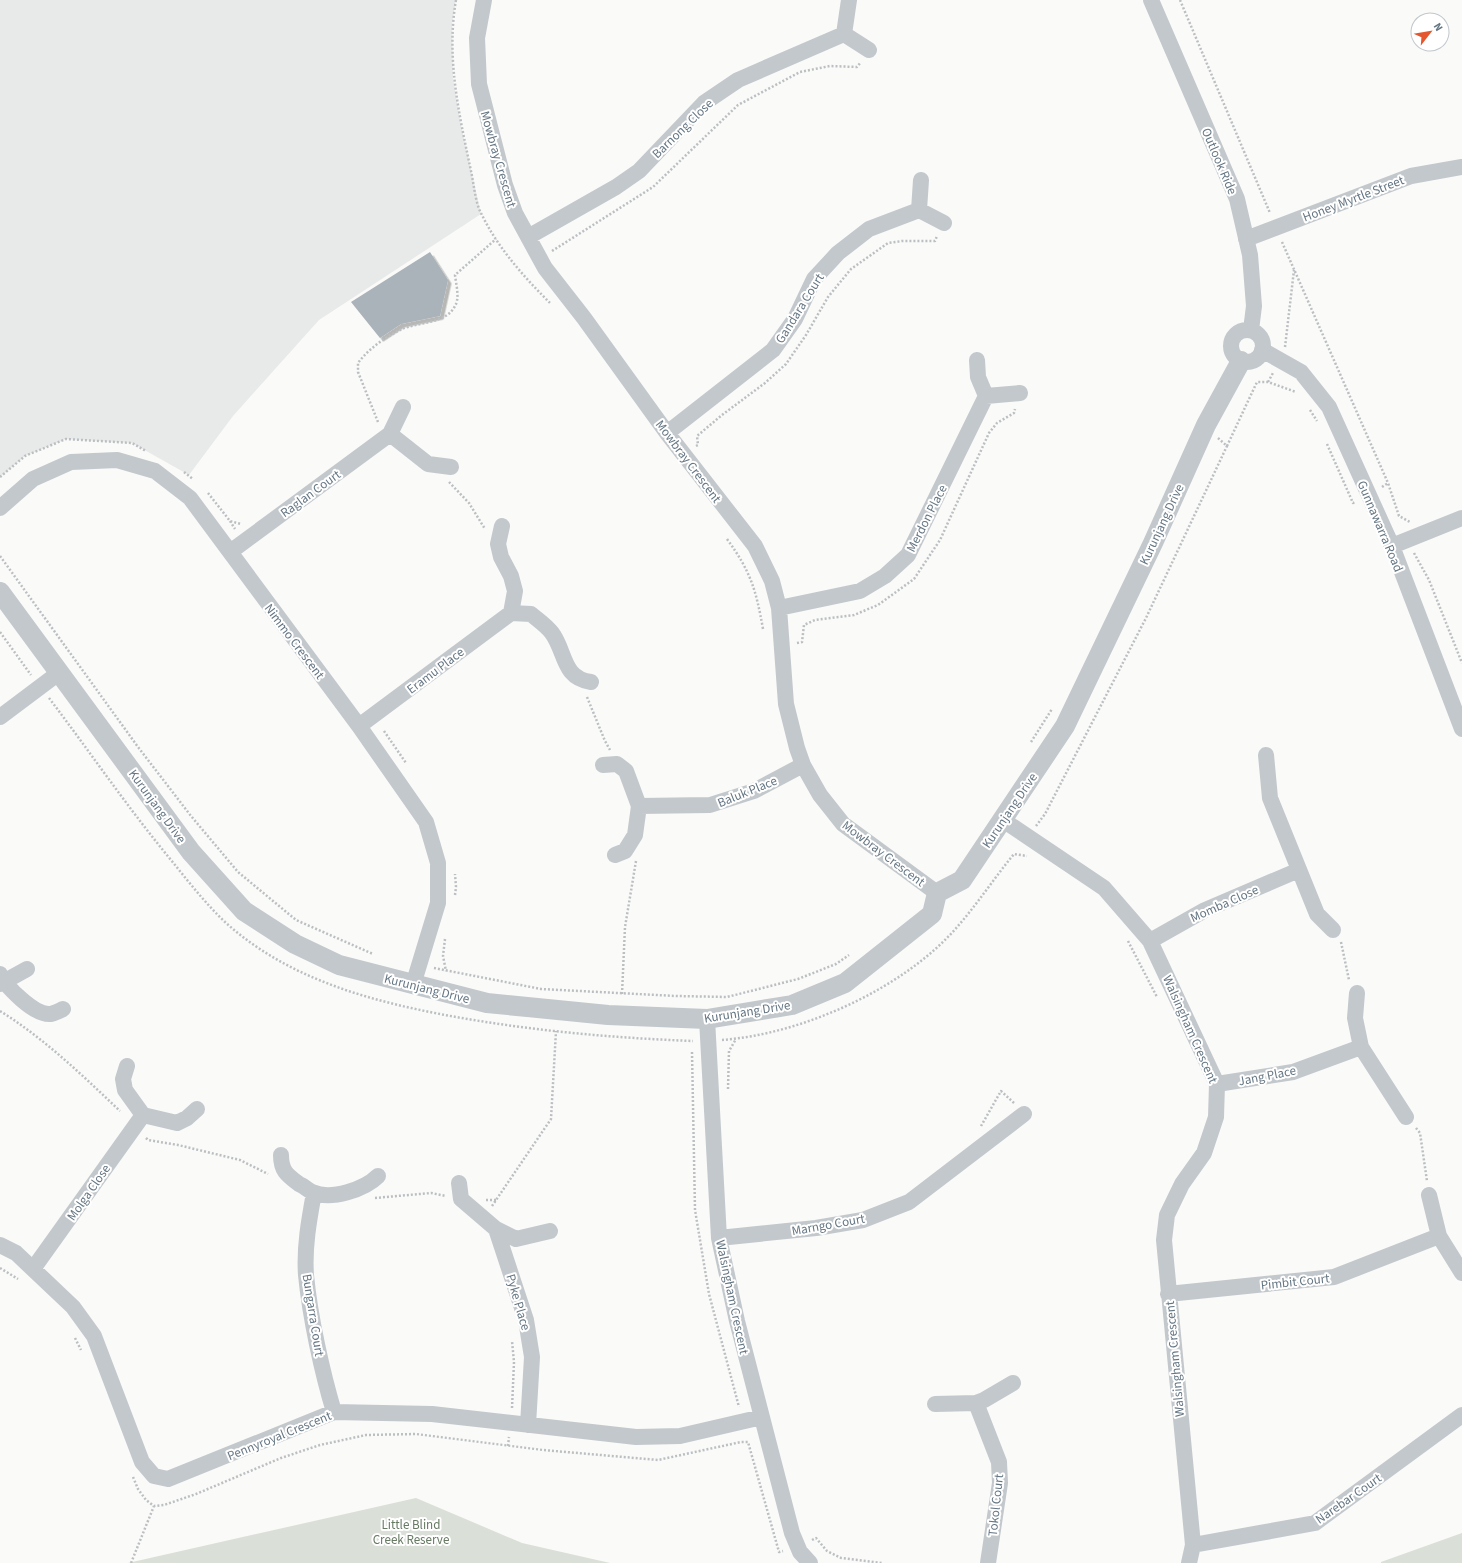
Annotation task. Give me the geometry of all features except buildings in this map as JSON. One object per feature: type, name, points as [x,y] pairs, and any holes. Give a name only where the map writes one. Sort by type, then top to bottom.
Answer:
[{"type":"street","name":"Mowbray Crescent","points":[[484,0],[477,38],[479,84],[505,185],[515,213],[539,257],[667,433],[755,546],[772,581],[779,608],[786,704],[803,765],[820,795],[843,824],[937,893]]},
{"type":"street","points":[[849,0],[844,34],[869,50]]},
{"type":"street","name":"Outlook Ride","points":[[1151,0],[1237,199],[1250,255],[1254,306],[1251,330]]},
{"type":"street","name":"Barnong Close","points":[[528,237],[616,187],[639,171],[704,104],[738,80],[844,34]]},
{"type":"street","name":"Honey Myrtle Street","points":[[1246,239],[1411,176],[1462,167]]},
{"type":"street","points":[[921,180],[919,210],[944,223]]},
{"type":"street","name":"Gandara Court","points":[[667,433],[773,350],[795,319],[814,279],[838,253],[869,229],[919,210]]},
{"type":"street","points":[[1251,330],[1262,340],[1262,350],[1260,355],[1252,361],[1241,361],[1233,354],[1231,344],[1236,334],[1240,331],[1251,330]]},
{"type":"street","name":"Gunnawarra Road","points":[[1262,350],[1301,372],[1329,407],[1392,546],[1462,729]]},
{"type":"street","points":[[977,360],[978,377],[986,396],[1020,393]]},
{"type":"street","name":"Kurunjang Drive","points":[[0,592],[191,852],[244,911],[295,944],[339,965],[487,1003],[608,1015],[707,1019],[792,1005],[845,983],[932,914],[937,893],[962,880],[1065,726],[1153,543],[1204,428],[1241,361]]},
{"type":"street","name":"Merdon Place","points":[[779,608],[860,592],[885,576],[908,555],[986,396]]},
{"type":"street","name":"Raglan Court","points":[[230,552],[388,435],[403,407]]},
{"type":"street","points":[[388,435],[428,464],[451,466]]},
{"type":"street","name":"Nimmo Crescent","points":[[0,508],[33,478],[71,462],[117,460],[155,472],[190,498],[359,726],[426,822],[438,863],[438,903],[413,985]]},
{"type":"street","points":[[1392,546],[1462,518]]},
{"type":"street","points":[[502,526],[498,544],[511,576],[515,591],[511,613],[531,614],[552,633],[570,672],[586,681]]},
{"type":"street","name":"Eramu Place","points":[[359,726],[511,613]]},
{"type":"street","points":[[0,717],[60,672]]},
{"type":"street","points":[[1266,755],[1270,798],[1316,914],[1333,930]]},
{"type":"street","points":[[610,764],[626,771],[639,806],[635,834],[625,851],[615,855]]},
{"type":"street","name":"Baluk Place","points":[[639,806],[710,805],[754,791],[803,765]]},
{"type":"street","name":"Walsingham Crescent","points":[[1003,820],[1104,888],[1150,941],[1217,1084],[1216,1117],[1204,1153],[1182,1184],[1167,1215],[1164,1240],[1192,1546],[1188,1563]]},
{"type":"street","name":"Momba Close","points":[[1150,941],[1204,910],[1299,870]]},
{"type":"street","points":[[27,969],[1,980],[37,1012],[50,1014],[63,1009]]},
{"type":"street","points":[[1357,993],[1355,1018],[1361,1047],[1406,1117]]},
{"type":"street","name":"Walsingham Crescent","points":[[707,1019],[719,1238],[737,1321],[797,1546],[810,1563]]},
{"type":"street","name":"Jang Place","points":[[1217,1084],[1293,1072],[1361,1047]]},
{"type":"street","points":[[127,1066],[123,1079],[124,1090],[139,1120],[176,1123],[187,1118],[197,1109]]},
{"type":"street","name":"Marngo Court","points":[[719,1238],[816,1228],[862,1220],[909,1202],[1024,1114]]},
{"type":"street","name":"Molga Close","points":[[29,1276],[139,1120]]},
{"type":"street","points":[[281,1155],[281,1166],[286,1174],[314,1193],[338,1195],[362,1187],[372,1182],[378,1176]]},
{"type":"street","points":[[459,1183],[461,1199],[496,1229],[516,1239],[550,1231]]},
{"type":"street","name":"Bungarra Court","points":[[314,1193],[307,1236],[306,1274],[326,1383],[334,1412]]},
{"type":"street","points":[[1429,1195],[1439,1236],[1462,1273]]},
{"type":"street","name":"Pyke Place","points":[[496,1229],[526,1320],[532,1357],[528,1425]]},
{"type":"street","name":"Pimbit Court","points":[[1168,1294],[1334,1277],[1439,1236]]},
{"type":"street","name":"Pennyroyal Crescent","points":[[0,1245],[16,1254],[29,1276],[74,1307],[94,1336],[142,1462],[154,1476],[168,1479],[334,1412],[432,1414],[636,1437],[680,1436],[762,1417]]},
{"type":"street","points":[[935,1404],[976,1403],[1013,1383]]},
{"type":"street","name":"Tokol Court","points":[[976,1403],[999,1462],[1000,1483],[988,1563]]},
{"type":"street","name":"Narebar Court","points":[[1192,1546],[1315,1523],[1462,1415]]},
{"type":"path","points":[[456,0],[452,23],[453,78],[460,121],[481,214],[496,239],[523,275],[553,305]]},
{"type":"path","points":[[523,275],[539,257],[559,248],[653,188],[738,105],[800,72],[830,66],[857,67],[869,50]]},
{"type":"path","points":[[683,454],[698,445],[697,436],[765,383],[786,364],[806,335],[828,297],[850,269],[888,243],[902,241],[935,241],[944,223]]},
{"type":"path","points":[[388,435],[378,422],[358,372],[358,362],[365,354],[385,339],[404,329],[428,323],[448,314],[456,305],[455,275],[496,239]]},
{"type":"path","points":[[1268,382],[1286,345],[1294,270]]},
{"type":"path","points":[[0,632],[153,838],[202,898],[226,922],[275,958],[310,977],[348,992],[410,1008],[499,1025],[630,1039],[708,1041],[736,1039],[782,1029],[839,1010],[883,987],[922,960],[958,926],[1045,814],[1143,625],[1257,382],[1268,382],[1300,394]]},
{"type":"path","points":[[1308,407],[1319,427]]},
{"type":"path","points":[[372,426],[378,422]]},
{"type":"path","points":[[1204,428],[1227,446]]},
{"type":"path","points":[[0,477],[25,456],[66,439],[132,443],[151,454]]},
{"type":"path","points":[[1325,441],[1353,503],[1388,483],[1399,516],[1409,522],[1415,520]]},
{"type":"path","points":[[433,464],[468,503],[500,551]]},
{"type":"path","points":[[182,471],[198,484]]},
{"type":"path","points":[[202,488],[230,521],[242,524]]},
{"type":"path","points":[[1409,522],[1406,530],[1415,555],[1429,580],[1462,663]]},
{"type":"path","points":[[724,534],[750,575],[757,595],[764,632]]},
{"type":"path","points":[[0,556],[138,747],[191,816],[238,872],[296,920],[374,955]]},
{"type":"path","points":[[586,681],[605,741],[610,764]]},
{"type":"path","points":[[1030,743],[1056,704]]},
{"type":"path","points":[[622,994],[625,927],[637,858],[635,834]]},
{"type":"path","points":[[1014,854],[1029,856]]},
{"type":"path","points":[[1333,930],[1341,941],[1349,980],[1357,993]]},
{"type":"path","points":[[1124,935],[1160,1001]]},
{"type":"path","points":[[419,965],[541,989],[622,994],[727,997],[798,979],[836,964],[855,952]]},
{"type":"path","points":[[0,1011],[28,1029],[139,1120],[148,1140],[178,1145],[240,1160],[269,1175]]},
{"type":"path","points":[[728,1095],[729,1051],[736,1039]]},
{"type":"path","points":[[975,1131],[981,1127],[1001,1091],[1024,1114]]},
{"type":"path","points":[[1406,1117],[1420,1133],[1429,1195]]},
{"type":"path","points":[[374,1198],[431,1193],[461,1199],[496,1200]]},
{"type":"path","points":[[0,1268],[29,1276]]},
{"type":"path","points":[[72,1332],[82,1352]]},
{"type":"path","points":[[132,1476],[138,1489],[146,1500],[154,1506],[164,1505],[196,1494],[280,1458],[314,1447],[366,1435],[416,1434],[543,1450],[658,1460],[741,1442],[748,1442],[778,1552],[816,1538],[827,1551],[842,1558],[882,1563]]},
{"type":"path","points":[[131,1563],[154,1506]]},
{"type":"shaded area","points":[[0,0],[456,0],[452,23],[453,78],[460,121],[481,214],[319,320],[233,416],[189,475],[132,443],[66,439],[25,456],[0,477]]},
{"type":"green space","name":"Little Blind Creek Reserve","points":[[416,1498],[522,1543],[610,1563],[128,1563]]},
{"type":"green space","points":[[1462,1533],[1462,1563],[1381,1563],[1381,1562]]}]
